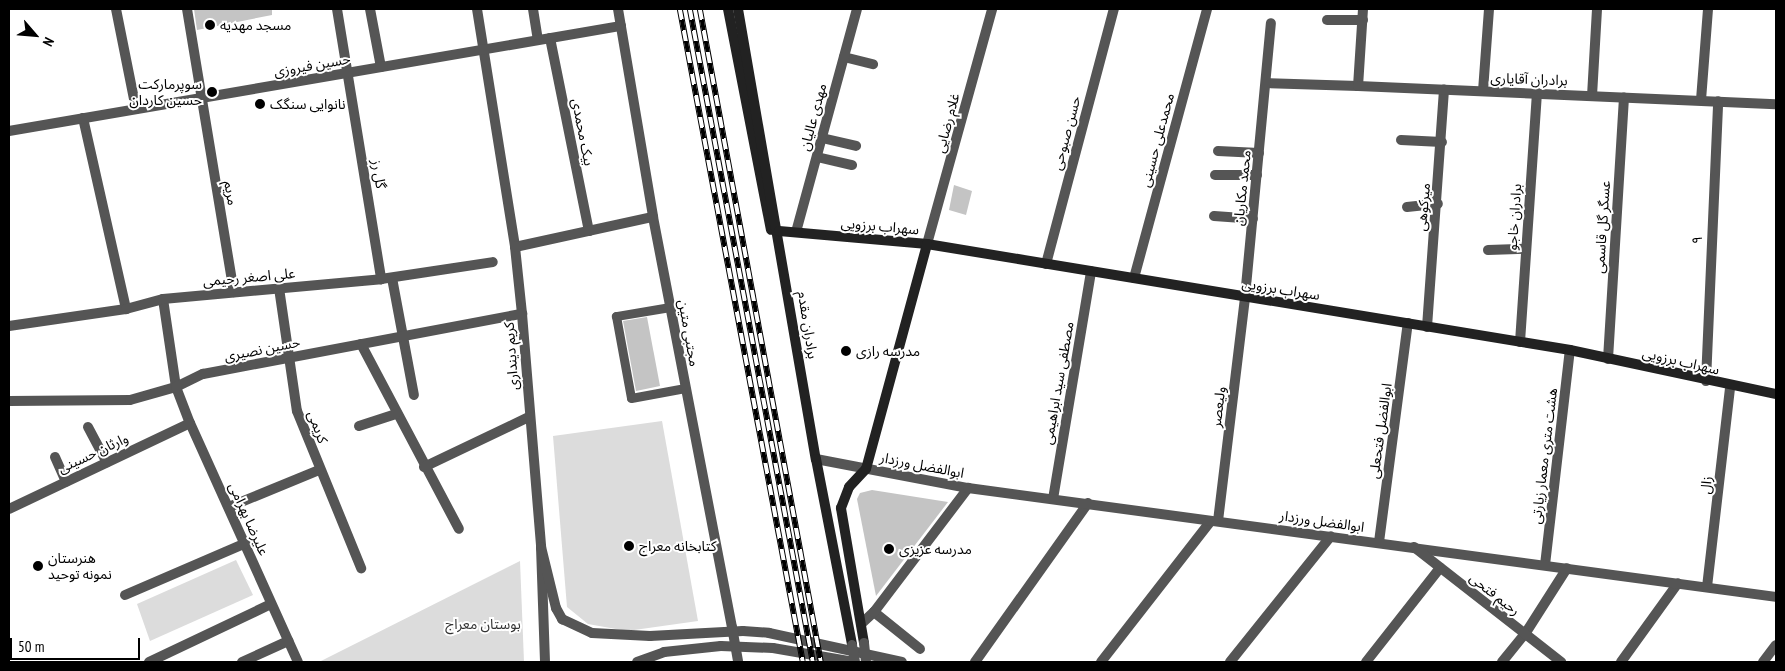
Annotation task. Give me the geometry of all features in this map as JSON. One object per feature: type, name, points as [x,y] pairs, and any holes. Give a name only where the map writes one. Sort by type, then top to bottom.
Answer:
[{"type":"main road","name":"برادران مقدم","points":[[728,9],[775,231]]},
{"type":"main road","name":"برادران مقدم","points":[[738,9],[775,231],[852,644]]},
{"type":"main road","name":"سهراب برزویی","points":[[775,231],[927,244],[1570,350],[1730,387],[1776,394]]},
{"type":"main road","points":[[864,644],[841,508],[849,487],[866,469],[927,244]]},
{"type":"street","points":[[116,9],[136,109]]},
{"type":"street","name":"مریم","points":[[187,9],[234,292]]},
{"type":"street","name":"گل رز","points":[[337,9],[349,72],[381,279]]},
{"type":"street","points":[[370,9],[380,67]]},
{"type":"street","name":"کریم دینداری","points":[[477,9],[514,247],[522,314],[541,547],[545,662]]},
{"type":"street","points":[[533,9],[538,40]]},
{"type":"street","name":"مجتبی متین","points":[[618,9],[653,217],[738,662]]},
{"type":"street","name":"مهدی عالیان","points":[[796,232],[857,9]]},
{"type":"street","name":"غلام رضایی","points":[[927,244],[992,9]]},
{"type":"street","name":"حسن صبوحی","points":[[1046,264],[1114,9]]},
{"type":"street","name":"محمدعلی حسینی","points":[[1134,278],[1207,9]]},
{"type":"street","points":[[1358,86],[1363,9]]},
{"type":"street","points":[[1483,91],[1489,9]]},
{"type":"street","points":[[1592,96],[1597,9]]},
{"type":"street","points":[[1701,100],[1708,9]]},
{"type":"street","points":[[1327,20],[1363,20]]},
{"type":"street","name":"محمد مکاریان","points":[[1245,297],[1271,23]]},
{"type":"street","name":"حسین فیروزی","points":[[9,131],[621,26]]},
{"type":"street","name":"بیک محمدی","points":[[550,38],[589,231]]},
{"type":"street","points":[[844,57],[873,64]]},
{"type":"street","name":"برادران آقایاری","points":[[1266,82],[1776,104]]},
{"type":"street","name":"میرکوهی","points":[[1427,326],[1438,204],[1444,90]]},
{"type":"street","name":"برادران خاجو","points":[[1520,342],[1537,94]]},
{"type":"street","name":"عسگر گل قاسمی","points":[[1608,359],[1624,97]]},
{"type":"street","name":"۹","points":[[1706,381],[1718,101]]},
{"type":"street","points":[[83,118],[126,309]]},
{"type":"street","points":[[822,138],[856,146]]},
{"type":"street","points":[[1401,140],[1442,142]]},
{"type":"street","points":[[1218,151],[1259,153]]},
{"type":"street","points":[[817,157],[852,165]]},
{"type":"street","points":[[1215,175],[1257,175]]},
{"type":"street","points":[[1407,207],[1438,204]]},
{"type":"street","points":[[1214,216],[1252,219]]},
{"type":"street","points":[[514,247],[653,217]]},
{"type":"street","points":[[1488,250],[1525,249]]},
{"type":"street","name":"علی اصغر رحیمی","points":[[9,326],[126,309],[163,299],[392,278],[493,262]]},
{"type":"street","name":"مصطفی سید ابراهیمی","points":[[1053,499],[1091,271]]},
{"type":"street","points":[[392,278],[414,395]]},
{"type":"street","name":"کریمی","points":[[279,288],[297,411],[319,470],[361,568]]},
{"type":"street","name":"ولیعصر","points":[[1214,522],[1245,297]]},
{"type":"street","name":"علیرضا بهرامی","points":[[163,299],[176,387],[190,423],[246,543],[271,604],[298,662]]},
{"type":"street","name":"حسین نصیری","points":[[9,402],[130,400],[176,387],[203,374],[522,314]]},
{"type":"street","name":"ابوالفضل فتحعلی","points":[[1379,542],[1408,323]]},
{"type":"street","points":[[361,344],[424,467],[459,529]]},
{"type":"street","name":"هشت متری معمار زیارتی","points":[[1546,565],[1570,350]]},
{"type":"street","name":"زال","points":[[1707,587],[1730,387]]},
{"type":"street","points":[[359,426],[396,414]]},
{"type":"street","points":[[424,467],[529,417]]},
{"type":"street","name":"وارثان حسینی","points":[[9,509],[190,423]]},
{"type":"street","points":[[88,427],[107,462]]},
{"type":"street","points":[[55,457],[66,482]]},
{"type":"street","name":"ابوالفضل ورزدار","points":[[816,459],[968,488],[1776,597]]},
{"type":"street","points":[[229,507],[319,470]]},
{"type":"street","points":[[850,630],[861,624],[874,612],[968,488]]},
{"type":"street","points":[[975,662],[1088,504]]},
{"type":"street","points":[[1101,662],[1214,522]]},
{"type":"street","points":[[1230,662],[1331,536]]},
{"type":"street","points":[[125,595],[246,543]]},
{"type":"street","points":[[541,547],[556,608],[569,623],[592,633],[618,636],[698,632],[769,634],[902,662]]},
{"type":"street","name":"رحیم فتحی","points":[[1413,547],[1561,662]]},
{"type":"street","points":[[1366,662],[1440,568]]},
{"type":"street","points":[[1502,662],[1525,634],[1567,568]]},
{"type":"street","points":[[1622,662],[1678,583]]},
{"type":"street","points":[[149,662],[271,604]]},
{"type":"street","points":[[874,612],[920,649]]},
{"type":"street","points":[[242,662],[288,641]]},
{"type":"street","points":[[637,662],[664,652],[697,648],[773,648],[855,662],[852,644]]},
{"type":"street","points":[[864,644],[866,662]]},
{"type":"street","points":[[1763,662],[1776,645]]},
{"type":"lane","points":[[670,307],[616,316],[631,398],[685,388]]},
{"type":"green space","points":[[662,421],[698,621],[627,631],[588,624],[567,607],[553,436]]},
{"type":"green space","points":[[236,560],[253,595],[150,641],[137,604]]},
{"type":"green space","name":"بوستان معراج","points":[[520,561],[524,662],[319,662]]},
{"type":"building","name":"مسجد مهدیه","points":[[194,9],[272,9],[272,15],[197,30]]},
{"type":"building","points":[[954,185],[972,191],[966,215],[949,210]]},
{"type":"building","points":[[647,317],[660,386],[636,391],[623,321]]},
{"type":"building","name":"مدرسه عزیزی","points":[[872,490],[948,502],[876,596],[857,499],[860,493]]},
{"type":"railway","points":[[680,9],[803,662]]},
{"type":"railway","points":[[690,9],[813,662]]},
{"type":"railway","points":[[700,9],[821,662]]},
{"type":"place","name":"مسجد مهدیه","points":[[210,25]]},
{"type":"place","name":"سوپرمارکت حسین کاردان","points":[[212,92]]},
{"type":"place","name":"نانوایی سنگک","points":[[260,104]]},
{"type":"place","name":"مدرسه رازی","points":[[846,351]]},
{"type":"place","name":"کتابخانه معراج","points":[[629,546]]},
{"type":"place","name":"مدرسه عزیزی","points":[[889,549]]},
{"type":"place","name":"هنرستان نمونه توحید","points":[[38,566]]}]
